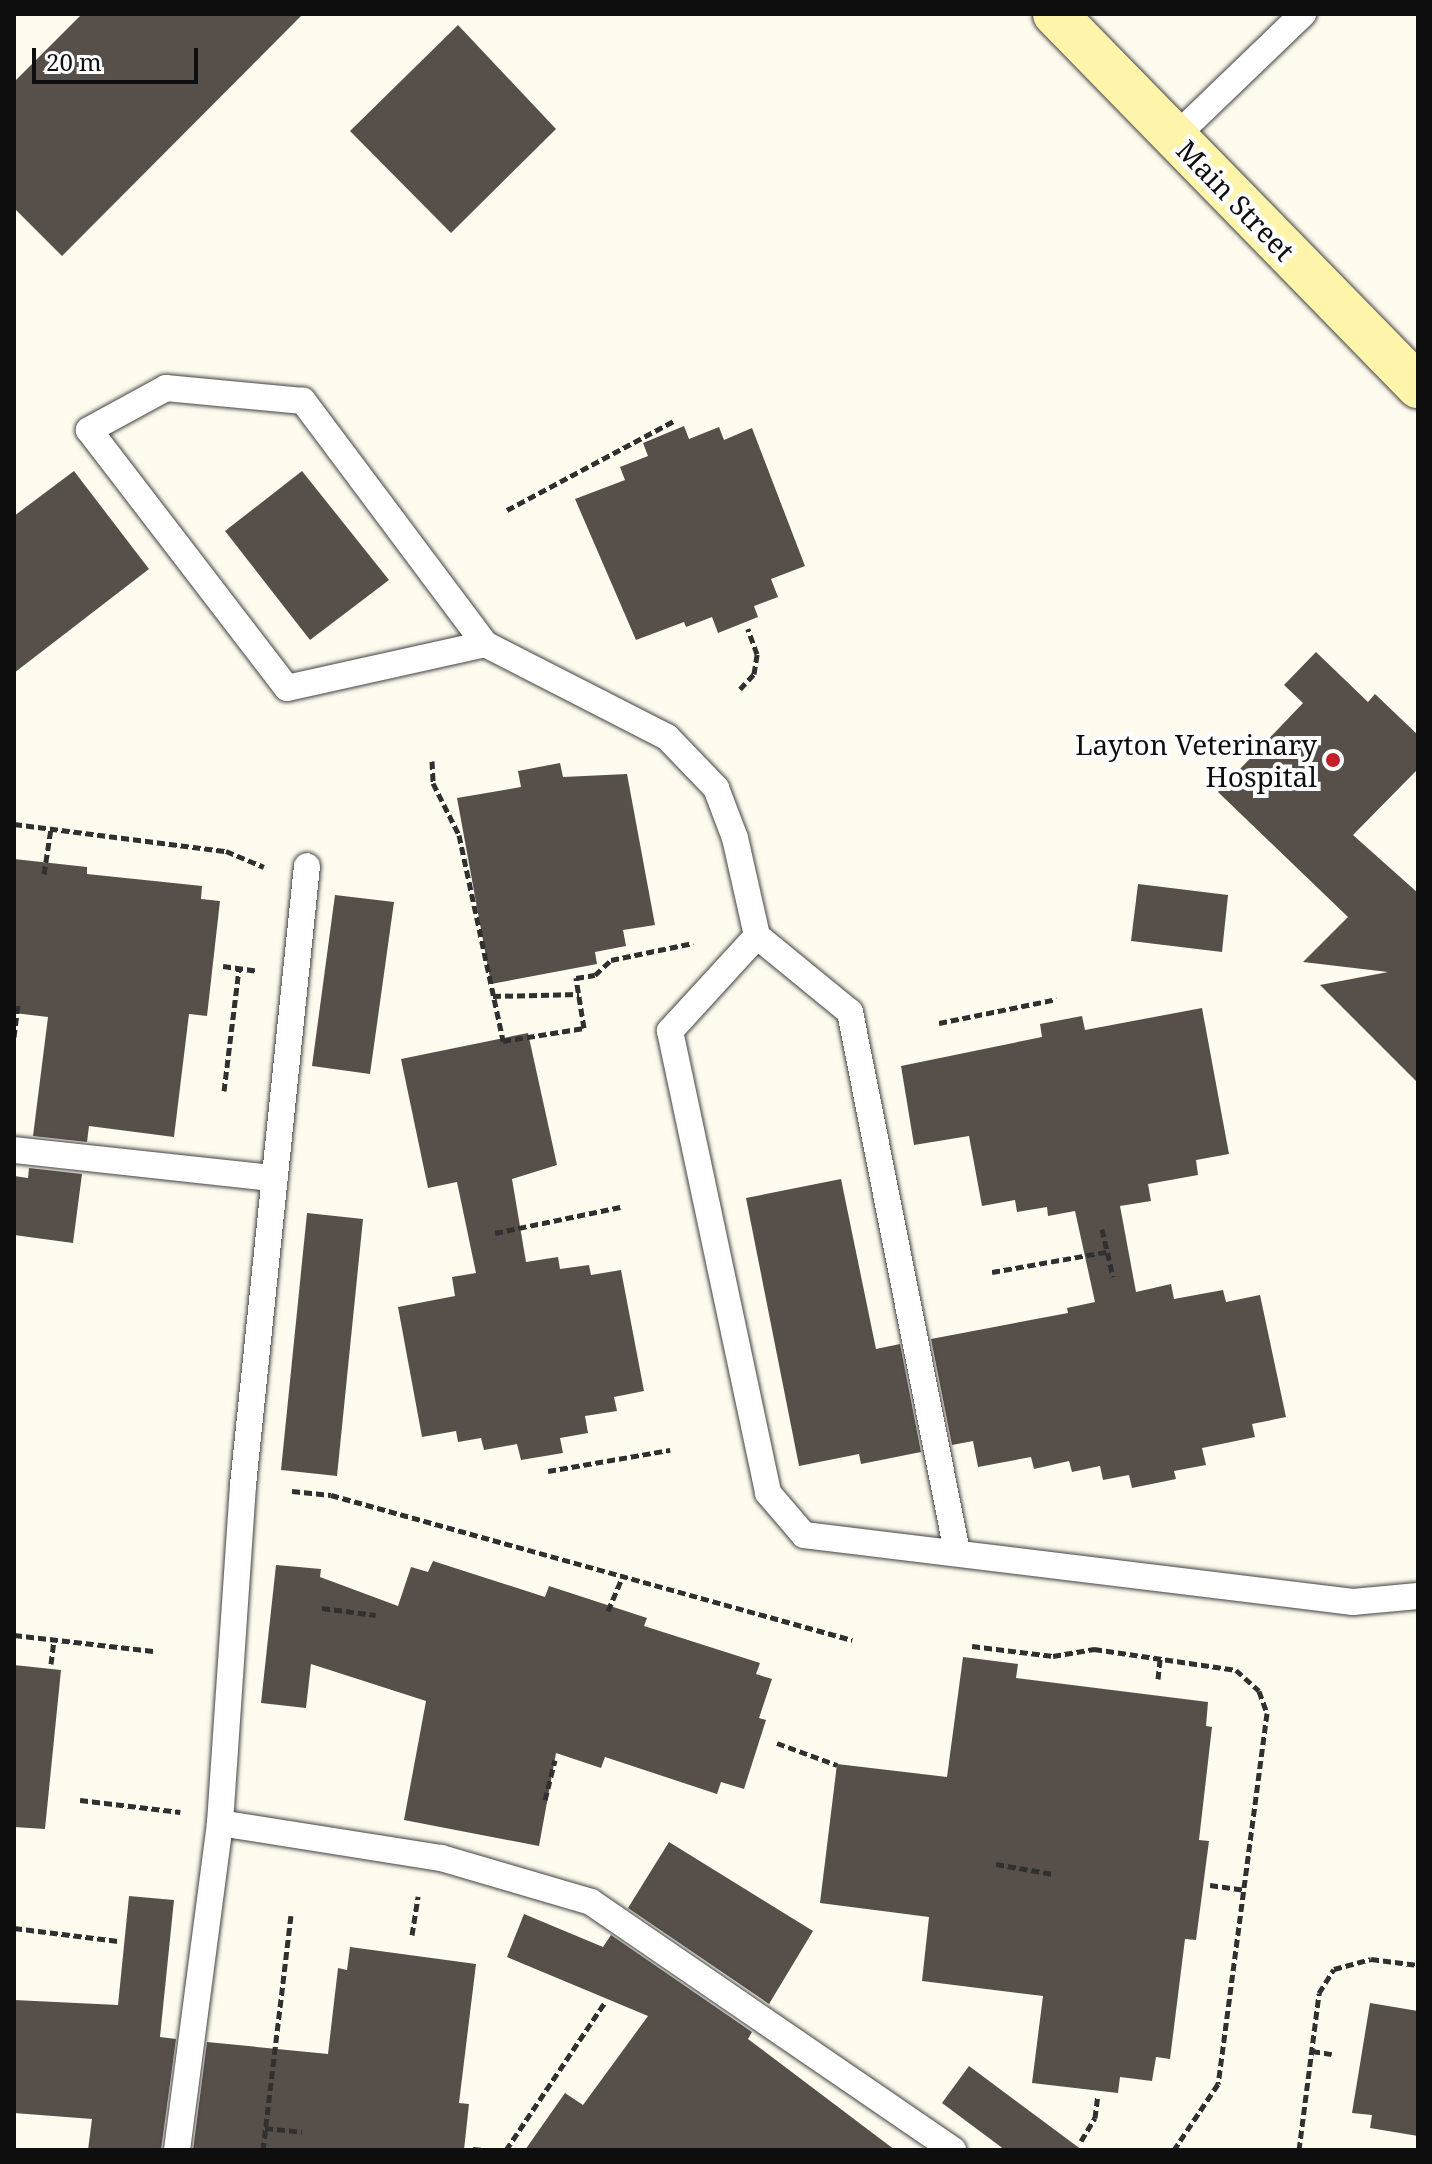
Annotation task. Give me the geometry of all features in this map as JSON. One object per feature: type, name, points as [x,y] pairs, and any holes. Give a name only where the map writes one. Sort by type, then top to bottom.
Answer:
[{"type":"main road","name":"Main Street","points":[[1055,14],[1418,386]]},
{"type":"lane","points":[[1175,137],[1303,14]]},
{"type":"lane","points":[[485,644],[287,688],[89,430],[166,388],[303,401],[485,644],[667,737],[716,788],[735,838],[757,936],[850,1012],[957,1552]]},
{"type":"lane","points":[[177,2150],[220,1823],[243,1485],[272,1178],[307,866]]},
{"type":"lane","points":[[757,936],[670,1031],[768,1493],[804,1535],[1353,1602],[1418,1596]]},
{"type":"lane","points":[[14,1150],[272,1178]]},
{"type":"lane","points":[[220,1823],[441,1858],[591,1902],[953,2150]]},
{"type":"path","points":[[507,510],[674,421]]},
{"type":"path","points":[[740,689],[754,674],[757,654],[748,629]]},
{"type":"path","points":[[432,761],[433,783],[459,835],[503,1041],[584,1028],[576,978],[595,975],[611,960],[710,940]]},
{"type":"path","points":[[14,824],[226,851],[268,868]]},
{"type":"path","points":[[44,874],[51,828]]},
{"type":"path","points":[[223,966],[270,972]]},
{"type":"path","points":[[224,1091],[239,968]]},
{"type":"path","points":[[493,996],[579,994]]},
{"type":"path","points":[[939,1023],[1057,999]]},
{"type":"path","points":[[14,1037],[18,1004]]},
{"type":"path","points":[[495,1233],[620,1207]]},
{"type":"path","points":[[1102,1229],[1113,1277]]},
{"type":"path","points":[[992,1272],[1106,1252]]},
{"type":"path","points":[[548,1471],[670,1450]]},
{"type":"path","points":[[292,1491],[331,1495],[852,1640]]},
{"type":"path","points":[[608,1611],[623,1575]]},
{"type":"path","points":[[322,1608],[376,1615]]},
{"type":"path","points":[[14,1635],[153,1651]]},
{"type":"path","points":[[51,1664],[54,1640]]},
{"type":"path","points":[[972,1646],[1053,1656],[1094,1649],[1236,1670],[1259,1691],[1267,1713],[1218,2084],[1174,2150]]},
{"type":"path","points":[[1158,1679],[1160,1659]]},
{"type":"path","points":[[777,1743],[837,1765]]},
{"type":"path","points":[[545,1800],[555,1760]]},
{"type":"path","points":[[80,1800],[185,1812]]},
{"type":"path","points":[[996,1864],[1053,1874]]},
{"type":"path","points":[[1210,1885],[1244,1890]]},
{"type":"path","points":[[412,1935],[419,1891]]},
{"type":"path","points":[[263,2150],[291,1916]]},
{"type":"path","points":[[14,1928],[118,1941]]},
{"type":"path","points":[[1299,2150],[1319,1993],[1334,1969],[1371,1959],[1418,1965]]},
{"type":"path","points":[[506,2150],[605,2002]]},
{"type":"path","points":[[1312,2051],[1332,2054]]},
{"type":"path","points":[[1081,2141],[1095,2118],[1098,2095]]},
{"type":"path","points":[[265,2128],[302,2132]]},
{"type":"path","points":[[473,2149],[483,2150]]},
{"type":"building","points":[[82,14],[303,14],[62,256],[14,208],[14,82]]},
{"type":"building","points":[[458,25],[556,129],[451,233],[350,131]]},
{"type":"building","points":[[684,426],[689,439],[719,427],[724,440],[752,428],[805,566],[771,579],[778,597],[754,606],[758,617],[718,633],[712,617],[686,627],[684,622],[636,640],[575,499],[625,480],[620,467],[648,456],[643,443]]},
{"type":"building","points":[[74,471],[149,569],[14,673],[14,516]]},
{"type":"building","points":[[302,471],[389,580],[310,640],[225,531]]},
{"type":"building","points":[[1316,652],[1368,702],[1375,694],[1418,735],[1418,769],[1353,835],[1418,893],[1418,1083],[1320,985],[1388,972],[1303,962],[1348,917],[1218,792],[1303,703],[1284,685]]},
{"type":"building","points":[[560,763],[563,777],[627,774],[655,925],[623,930],[626,946],[595,952],[597,964],[491,984],[457,798],[521,787],[518,771]]},
{"type":"building","points":[[14,859],[87,867],[87,874],[202,886],[201,899],[220,901],[207,1016],[189,1014],[174,1137],[89,1126],[87,1142],[33,1136],[48,1017],[14,1013]]},
{"type":"building","points":[[1138,884],[1228,895],[1222,952],[1131,941]]},
{"type":"building","points":[[335,895],[394,902],[370,1074],[312,1066]]},
{"type":"building","points":[[1202,1008],[1229,1154],[1196,1160],[1198,1175],[1148,1184],[1151,1201],[1120,1206],[1136,1292],[1171,1284],[1174,1299],[1223,1290],[1226,1302],[1260,1295],[1286,1417],[1252,1424],[1255,1437],[1202,1448],[1206,1465],[1174,1471],[1176,1479],[1132,1488],[1129,1475],[1103,1480],[1100,1466],[1072,1472],[1069,1461],[1034,1469],[1031,1457],[978,1467],[973,1441],[952,1445],[931,1339],[1068,1313],[1067,1308],[1095,1302],[1075,1211],[1048,1216],[1047,1207],[1017,1212],[1015,1200],[982,1206],[969,1136],[914,1145],[901,1066],[1042,1037],[1040,1024],[1082,1016],[1085,1030]]},
{"type":"building","points":[[528,1033],[557,1165],[512,1179],[526,1262],[558,1257],[560,1269],[589,1265],[591,1275],[621,1270],[644,1391],[614,1397],[617,1411],[585,1416],[588,1433],[560,1438],[563,1453],[521,1460],[517,1444],[484,1450],[481,1438],[458,1442],[456,1431],[422,1437],[398,1307],[455,1296],[452,1277],[476,1273],[457,1182],[428,1188],[401,1059]]},
{"type":"building","points":[[29,1168],[82,1174],[73,1243],[14,1235],[14,1176],[28,1178]]},
{"type":"building","points":[[841,1179],[876,1349],[900,1344],[921,1452],[861,1464],[859,1454],[799,1466],[746,1198]]},
{"type":"building","points":[[307,1213],[363,1219],[337,1476],[281,1470]]},
{"type":"building","points":[[433,1561],[545,1597],[549,1586],[647,1618],[644,1626],[760,1663],[756,1674],[772,1679],[759,1718],[766,1720],[744,1789],[721,1782],[717,1794],[605,1757],[601,1768],[556,1753],[539,1846],[404,1820],[426,1701],[311,1664],[306,1708],[261,1703],[276,1565],[321,1569],[320,1577],[398,1606],[411,1567],[428,1572]]},
{"type":"building","points":[[963,1657],[1018,1664],[1016,1678],[1208,1702],[1206,1726],[1212,1727],[1199,1840],[1209,1841],[1196,1940],[1185,1939],[1170,2059],[1156,2057],[1152,2081],[1120,2077],[1118,2093],[1032,2083],[1043,1996],[922,1981],[929,1917],[820,1903],[837,1764],[947,1777]]},
{"type":"building","points":[[14,1665],[61,1670],[45,1829],[14,1827]]},
{"type":"building","points":[[669,1842],[813,1931],[769,2004],[628,1908]]},
{"type":"building","points":[[129,1896],[174,1900],[160,2037],[176,2039],[161,2150],[88,2150],[92,2119],[14,2113],[14,2000],[118,2005]]},
{"type":"building","points":[[524,1914],[603,1947],[611,1935],[752,2032],[748,2039],[895,2150],[525,2150],[565,2093],[583,2105],[648,2016],[507,1957]]},
{"type":"building","points":[[350,1947],[476,1964],[459,2103],[469,2104],[464,2150],[193,2150],[207,2042],[328,2054],[338,1968],[347,1970]]},
{"type":"building","points":[[1370,2003],[1418,2011],[1418,2136],[1370,2128],[1372,2115],[1352,2113]]},
{"type":"building","points":[[969,2066],[1082,2150],[1005,2150],[942,2103]]},
{"type":"place","name":"Layton Veterinary Hospital","points":[[1333,760]]}]
